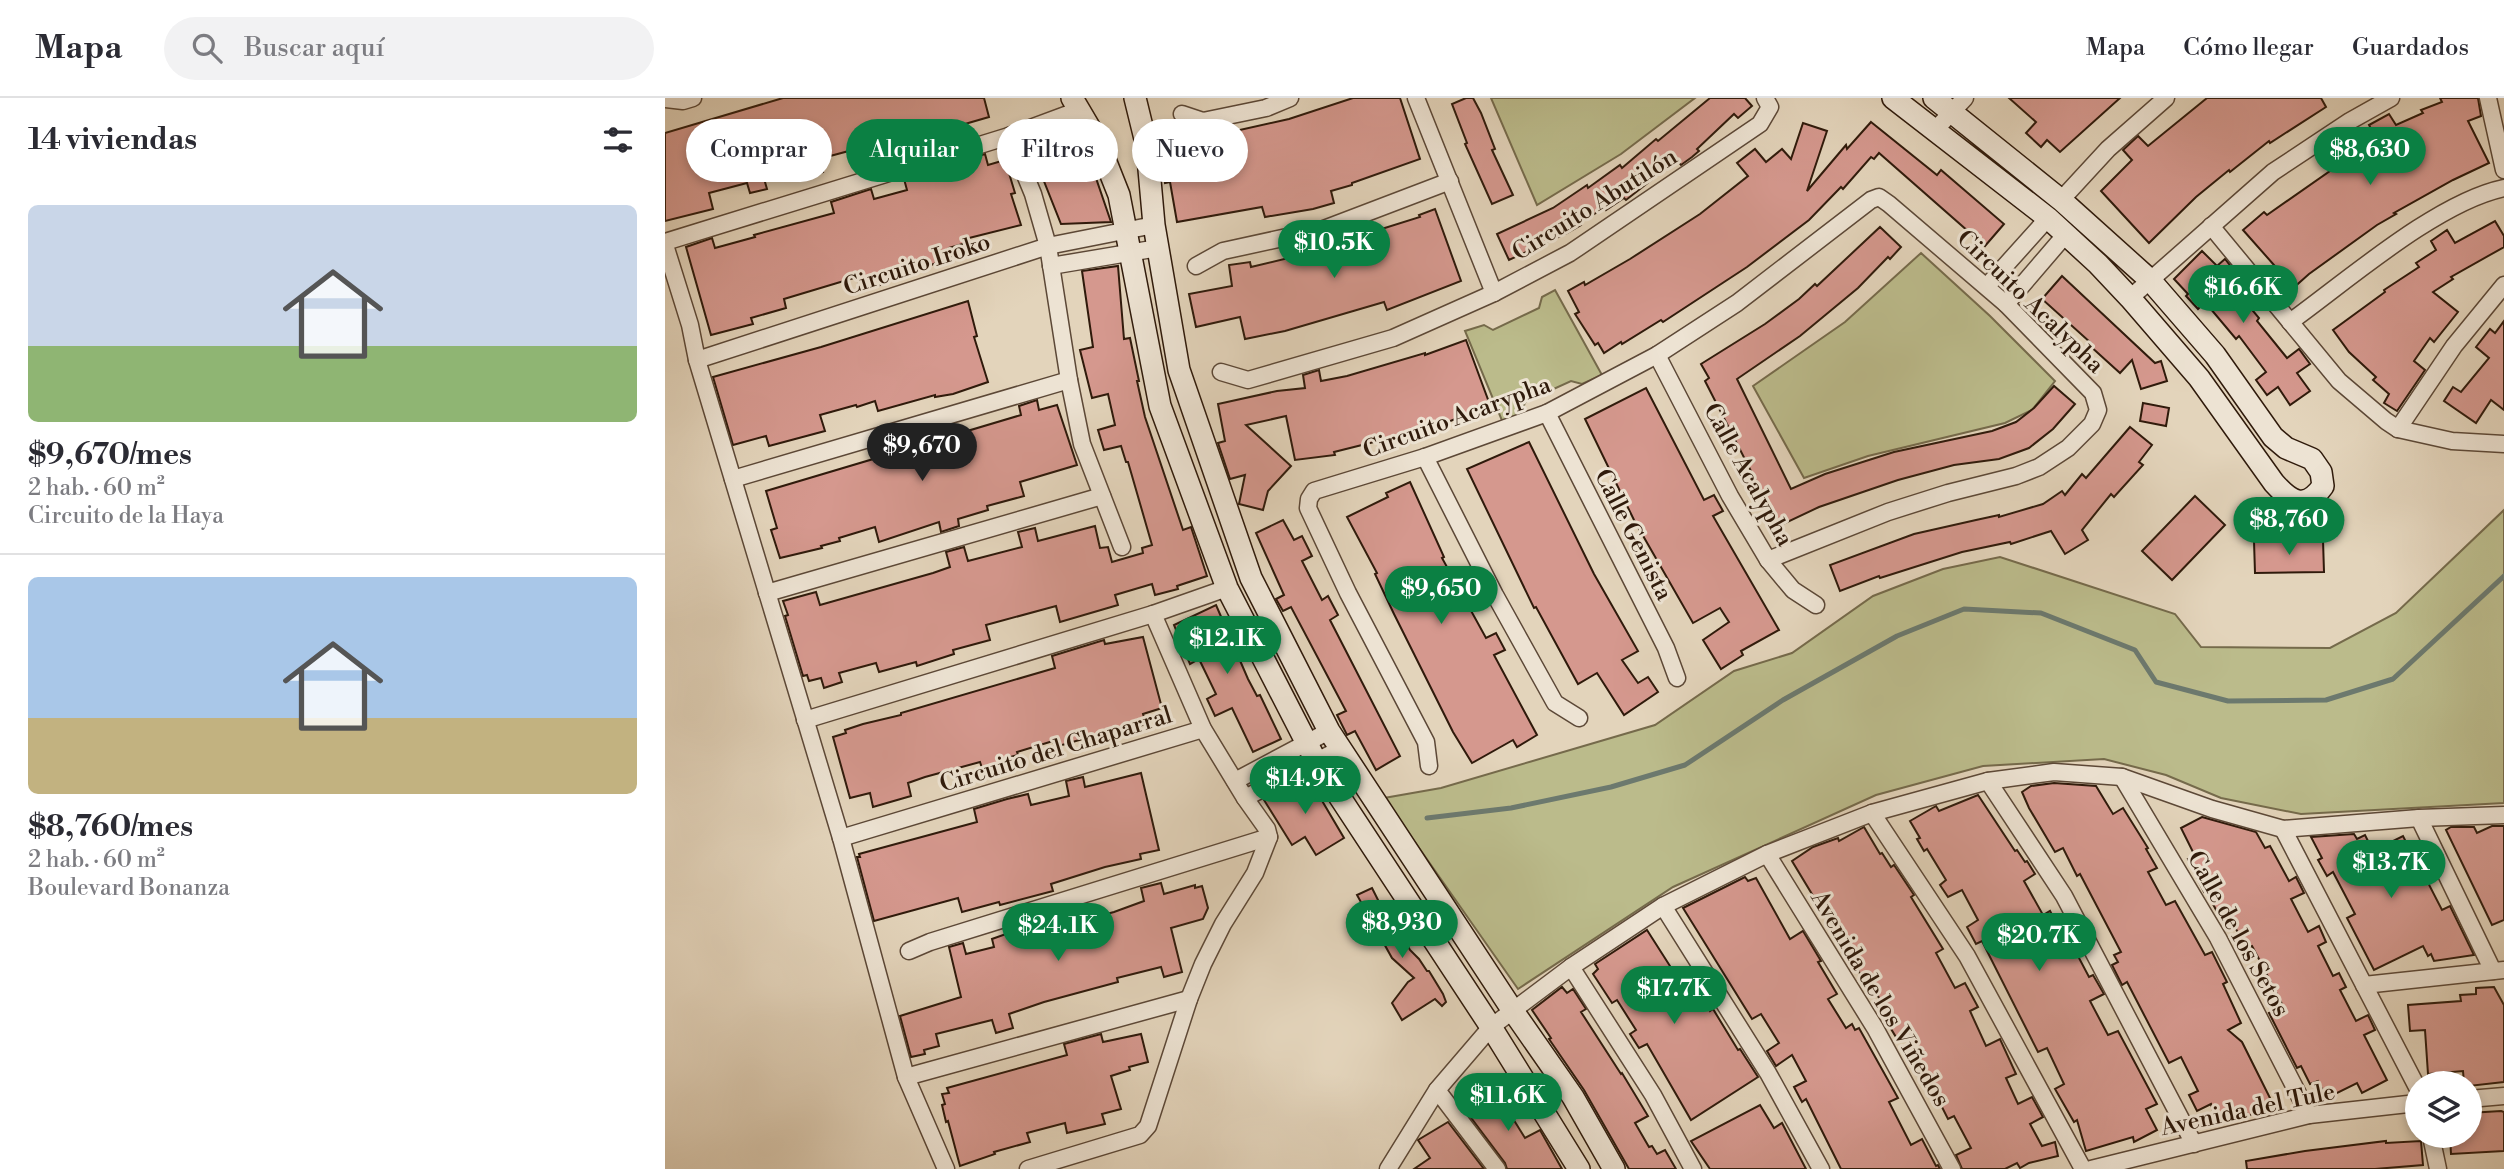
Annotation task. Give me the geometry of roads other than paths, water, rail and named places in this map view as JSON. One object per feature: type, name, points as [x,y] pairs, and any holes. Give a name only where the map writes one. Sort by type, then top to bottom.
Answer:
[{"type":"street","points":[[665,99],[683,101],[693,98]]},
{"type":"street","points":[[1135,98],[1147,147],[1154,225],[1179,370],[1251,578],[1340,749],[1573,1097],[1614,1169]]},
{"type":"street","points":[[1182,114],[1203,121],[1266,108],[1290,98]]},
{"type":"street","points":[[1416,98],[1495,293]]},
{"type":"street","name":"Circuito Abutilón","points":[[1221,372],[1248,380],[1393,338],[1495,293],[1570,253],[1760,124],[1770,107],[1765,98]]},
{"type":"street","points":[[1893,98],[2048,218],[2130,298],[2199,378],[2288,499],[2301,502],[2315,496],[2323,486],[2321,472],[2312,458],[2286,448],[2273,437],[2215,355],[2150,280],[1959,105],[1934,98]]},
{"type":"street","points":[[2061,200],[2108,149],[2166,98]]},
{"type":"street","points":[[2130,298],[2273,172],[2350,121],[2391,98]]},
{"type":"street","points":[[2488,98],[2504,170]]},
{"type":"street","points":[[1045,119],[1076,104],[1098,142],[1119,195],[1160,406],[1227,588],[1311,752],[1491,1027],[1579,1169]]},
{"type":"street","points":[[1935,130],[1959,105]]},
{"type":"street","points":[[946,1169],[906,1077],[841,838],[697,360],[690,325],[665,244],[997,140]]},
{"type":"street","points":[[1196,266],[1223,251],[1324,229],[1450,181]]},
{"type":"street","points":[[1028,182],[1048,246],[1082,444],[1122,547]]},
{"type":"street","points":[[2290,322],[2400,242],[2457,205],[2504,188]]},
{"type":"street","name":"Circuito Acalypha","points":[[1657,355],[1737,303],[1871,200],[1879,197],[1987,286],[2094,393],[2098,410],[2092,424],[2068,448],[2039,467],[1888,512],[1767,559]]},
{"type":"street","points":[[1987,286],[2048,218]]},
{"type":"street","name":"Circuito Iroko","points":[[697,360],[1048,246],[1154,225]]},
{"type":"street","points":[[2211,226],[2339,381],[2359,400],[2398,429],[2452,441],[2504,444]]},
{"type":"street","points":[[2006,304],[2066,234]]},
{"type":"street","points":[[1051,265],[1158,248]]},
{"type":"street","points":[[2398,429],[2454,345],[2504,285]]},
{"type":"street","name":"Circuito Acarypha","points":[[1429,766],[1426,742],[1348,593],[1308,508],[1309,499],[1314,491],[1425,457],[1547,413],[1657,355]]},
{"type":"street","name":"Calle Acalypha","points":[[1657,355],[1730,496],[1767,559],[1793,590],[1816,605]]},
{"type":"street","points":[[733,479],[1069,380]]},
{"type":"street","name":"Calle Genista","points":[[1547,413],[1666,648],[1677,678]]},
{"type":"street","points":[[1425,457],[1495,595],[1555,704],[1579,718]]},
{"type":"street","points":[[767,593],[1102,496]]},
{"type":"street","points":[[805,720],[1153,614],[1227,588]]},
{"type":"street","points":[[1153,614],[1203,729]]},
{"type":"street","name":"Circuito del Chaparral","points":[[841,838],[1203,729],[1245,798],[1267,828],[1269,837]]},
{"type":"street","points":[[1245,798],[1311,752],[1329,731]]},
{"type":"street","points":[[1235,782],[1311,752],[1340,749]]},
{"type":"street","points":[[1388,1169],[1437,1090],[1491,1027],[1571,967],[1663,906],[1767,854],[1873,813],[1988,780],[2054,772],[2122,777],[2212,809],[2283,829],[2504,814]]},
{"type":"street","name":"Calle de los Setos","points":[[2122,777],[2217,938],[2309,1115]]},
{"type":"street","points":[[1988,780],[2064,896],[2194,1144]]},
{"type":"street","points":[[1873,813],[1967,956],[2083,1169]]},
{"type":"street","points":[[2364,985],[2498,971],[2419,818]]},
{"type":"street","points":[[2283,829],[2409,1071]]},
{"type":"street","points":[[909,951],[930,942],[1269,837]]},
{"type":"street","points":[[1028,1169],[1140,1135],[1148,1126],[1189,999],[1223,924],[1255,873],[1269,837]]},
{"type":"street","name":"Avenida de los Viñedos","points":[[1767,854],[1875,1028],[1952,1169]]},
{"type":"street","points":[[1663,906],[1768,1073],[1821,1169]]},
{"type":"street","points":[[1571,967],[1653,1095],[1693,1169]]},
{"type":"street","points":[[906,1077],[1189,999]]},
{"type":"street","points":[[1437,1090],[1497,1169]]},
{"type":"street","points":[[2482,1098],[2504,1096]]},
{"type":"street","name":"Avenida del Tule","points":[[2091,1169],[2309,1115],[2405,1104]]},
{"type":"street","points":[[2434,1148],[2438,1169]]},
{"type":"waterway","points":[[1427,818],[1511,808],[1611,787],[1685,765],[1783,700],[1897,636],[1964,609],[2041,613],[2135,650],[2156,682],[2228,701],[2326,700],[2393,679],[2504,576]]}]
